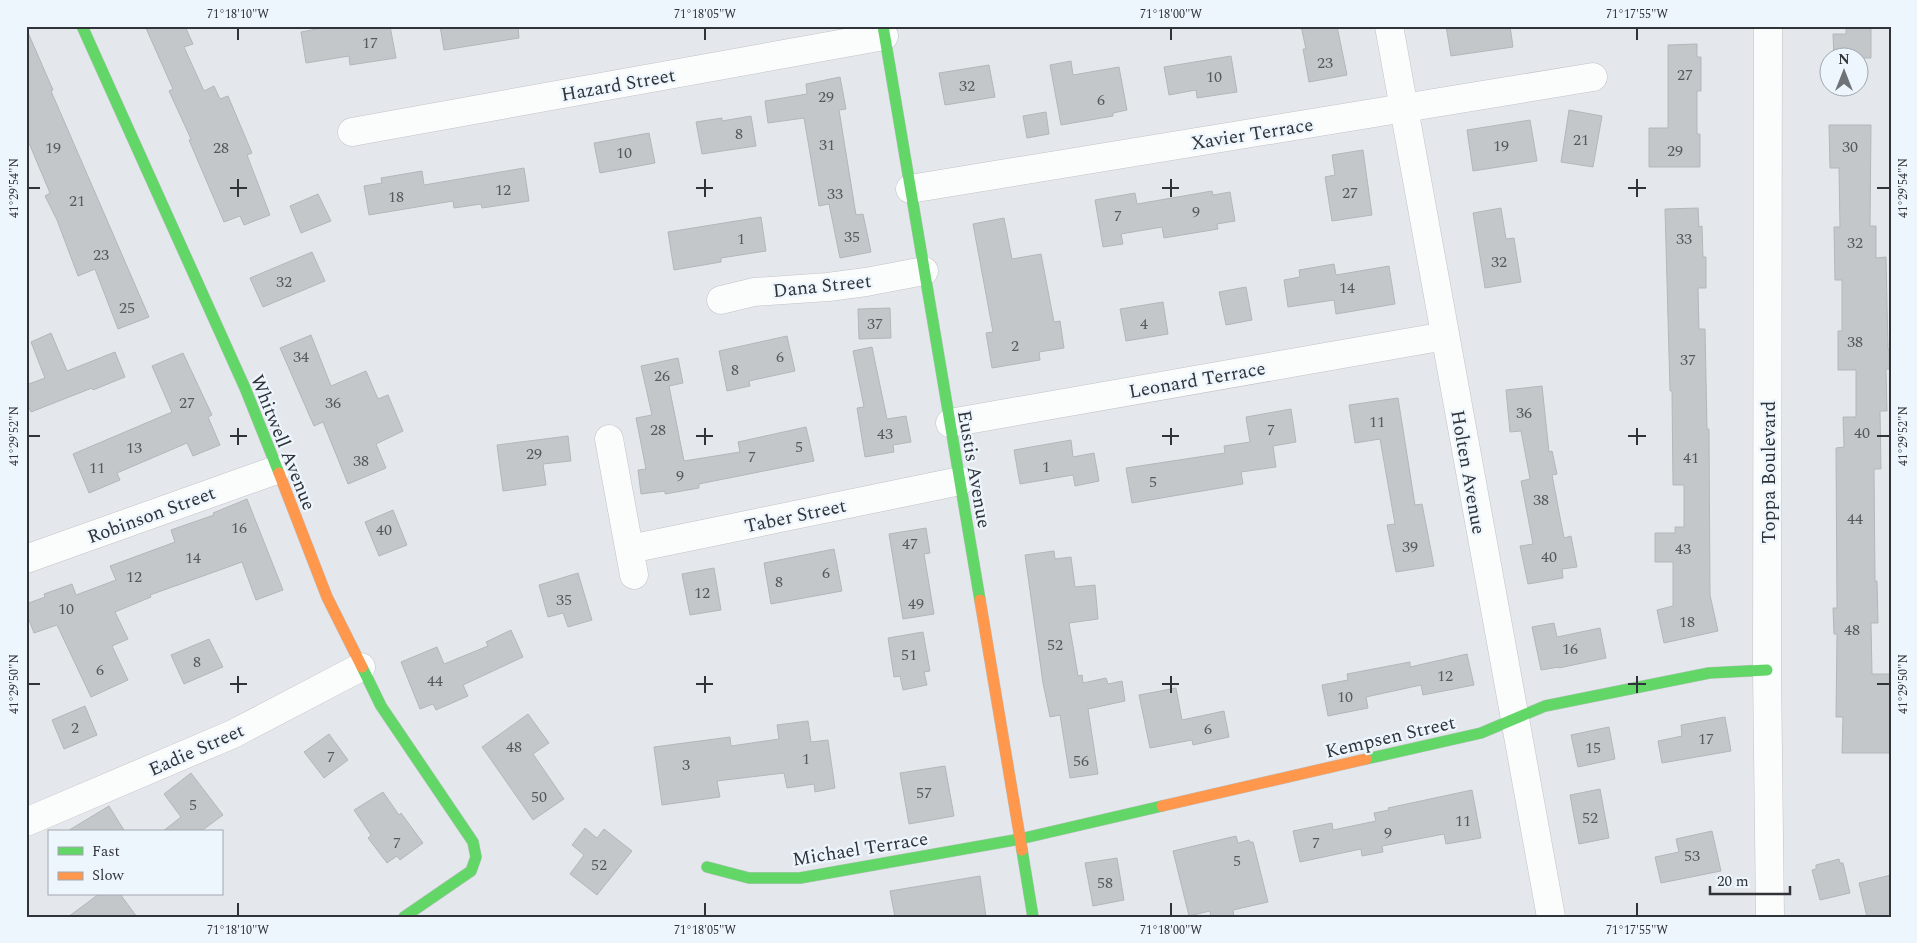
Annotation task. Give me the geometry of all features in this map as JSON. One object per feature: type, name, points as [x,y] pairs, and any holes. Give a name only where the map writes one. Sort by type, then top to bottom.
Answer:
[{"type":"street","name":"Whitwell Avenue","points":[[82,26],[245,388],[327,597],[381,706],[473,842],[476,857],[471,871],[404,917]]},
{"type":"street","name":"Holten Avenue","points":[[1389,26],[1550,917]]},
{"type":"street","name":"Toppa Boulevard","points":[[1768,26],[1770,917]]},
{"type":"street","name":"Hazard Street","points":[[352,132],[884,31]]},
{"type":"street","name":"Eustis Avenue","points":[[884,31],[1033,917]]},
{"type":"street","name":"Xavier Terrace","points":[[910,189],[1593,77]]},
{"type":"street","name":"Dana Street","points":[[721,300],[754,292],[828,287],[866,282],[924,270]]},
{"type":"street","name":"Leonard Terrace","points":[[950,423],[1445,336]]},
{"type":"street","name":"Taber Street","points":[[609,439],[632,562],[960,481]]},
{"type":"street","name":"Robinson Street","points":[[26,559],[276,470]]},
{"type":"street","name":"Eadie Street","points":[[26,822],[233,734],[361,666]]},
{"type":"street","name":"Kempsen Street","points":[[1020,839],[1481,733],[1545,706],[1699,675],[1768,670]]},
{"type":"street","name":"Michael Terrace","points":[[707,867],[750,878],[800,878],[1020,839]]},
{"type":"building","points":[[145,26],[185,26],[193,44],[184,47],[204,91],[214,86],[220,99],[228,96],[252,153],[247,155],[270,215],[244,225],[240,216],[224,222],[189,140],[191,139],[169,91],[173,89]]},
{"type":"building","points":[[332,26],[390,26],[396,58],[350,65],[349,56],[306,63],[301,32]]},
{"type":"building","points":[[440,26],[518,26],[519,38],[444,50]]},
{"type":"building","points":[[1301,26],[1337,26],[1347,75],[1309,82],[1303,49],[1306,49]]},
{"type":"building","points":[[1446,26],[1510,26],[1513,47],[1451,56]]},
{"type":"building","points":[[1846,26],[1871,26],[1871,58],[1870,48],[1834,48],[1833,34],[1846,34]]},
{"type":"building","points":[[26,28],[53,90],[51,91],[149,317],[118,329],[95,269],[78,276],[57,220],[45,196],[50,193],[26,136]]},
{"type":"building","points":[[1697,44],[1697,57],[1701,57],[1701,91],[1697,91],[1697,134],[1700,134],[1700,167],[1649,167],[1649,128],[1668,128],[1668,45]]},
{"type":"building","points":[[1231,56],[1237,92],[1197,98],[1196,90],[1169,95],[1164,67]]},
{"type":"building","points":[[1071,61],[1073,75],[1119,67],[1127,110],[1113,113],[1113,116],[1061,125],[1050,65]]},
{"type":"building","points":[[989,65],[995,97],[945,105],[939,73]]},
{"type":"building","points":[[840,77],[846,109],[839,110],[856,215],[863,214],[871,252],[840,258],[829,204],[819,206],[804,118],[768,123],[765,101],[807,94],[806,84]]},
{"type":"building","points":[[1569,110],[1602,116],[1593,167],[1561,162]]},
{"type":"building","points":[[1046,112],[1049,134],[1027,138],[1023,116]]},
{"type":"building","points":[[751,116],[756,146],[702,154],[696,122],[722,118],[722,121]]},
{"type":"building","points":[[1530,120],[1537,161],[1473,171],[1467,130]]},
{"type":"building","points":[[1829,125],[1871,125],[1870,226],[1876,226],[1876,258],[1886,257],[1888,349],[1891,349],[1891,369],[1886,369],[1887,411],[1880,411],[1881,469],[1874,469],[1875,581],[1877,581],[1878,623],[1871,623],[1872,674],[1891,674],[1891,753],[1842,753],[1843,717],[1836,717],[1837,634],[1834,634],[1833,608],[1837,608],[1836,448],[1844,447],[1843,417],[1856,417],[1856,370],[1838,370],[1838,331],[1842,331],[1842,280],[1835,280],[1834,227],[1840,227],[1839,168],[1830,168]]},
{"type":"building","points":[[649,133],[655,163],[600,173],[594,143]]},
{"type":"building","points":[[1363,150],[1372,215],[1332,221],[1325,177],[1335,175],[1332,155]]},
{"type":"building","points":[[524,168],[529,201],[482,208],[481,204],[454,208],[453,201],[369,215],[364,186],[382,183],[381,178],[422,171],[424,185]]},
{"type":"building","points":[[1212,191],[1213,195],[1230,192],[1235,221],[1217,224],[1218,229],[1164,238],[1162,227],[1121,234],[1123,244],[1103,247],[1095,200],[1135,193],[1137,204]]},
{"type":"building","points":[[318,194],[331,221],[301,233],[290,206]]},
{"type":"building","points":[[1501,208],[1506,239],[1514,238],[1521,282],[1485,288],[1473,213]]},
{"type":"building","points":[[1698,208],[1699,227],[1702,226],[1703,257],[1706,257],[1706,288],[1698,288],[1699,329],[1705,329],[1707,429],[1709,429],[1710,595],[1718,631],[1664,643],[1657,610],[1673,606],[1673,562],[1655,562],[1655,533],[1675,533],[1675,527],[1684,527],[1684,485],[1673,485],[1672,391],[1670,391],[1665,209]]},
{"type":"building","points":[[761,217],[766,251],[721,258],[721,262],[674,270],[668,232]]},
{"type":"building","points":[[1004,218],[1012,259],[1041,254],[1054,322],[1060,321],[1064,348],[1039,352],[1040,360],[992,368],[986,333],[993,332],[973,224]]},
{"type":"building","points":[[312,252],[325,281],[263,307],[250,278]]},
{"type":"building","points":[[1334,264],[1336,275],[1389,266],[1395,304],[1336,314],[1334,300],[1288,307],[1284,280],[1300,277],[1299,270]]},
{"type":"building","points":[[1246,287],[1252,320],[1226,325],[1219,292]]},
{"type":"building","points":[[1163,302],[1168,334],[1126,341],[1120,309]]},
{"type":"building","points":[[890,308],[891,338],[859,339],[858,309]]},
{"type":"building","points":[[51,333],[67,371],[115,352],[125,377],[31,412],[26,401],[26,385],[45,378],[31,342]]},
{"type":"building","points":[[311,335],[331,386],[366,371],[378,399],[388,395],[403,431],[376,444],[386,468],[348,484],[323,422],[314,426],[280,348]]},
{"type":"building","points":[[787,336],[795,371],[749,381],[750,386],[727,391],[719,351]]},
{"type":"building","points":[[872,347],[887,419],[906,416],[911,442],[893,445],[894,452],[865,457],[857,408],[864,407],[853,351]]},
{"type":"building","points":[[183,353],[212,415],[208,417],[220,445],[193,456],[187,443],[117,473],[120,480],[89,493],[73,454],[172,412],[152,366]]},
{"type":"building","points":[[678,358],[683,383],[669,386],[684,461],[740,452],[738,442],[806,427],[814,461],[699,484],[699,488],[665,494],[665,491],[641,494],[638,470],[646,469],[636,418],[652,415],[641,366]]},
{"type":"building","points":[[1542,386],[1549,452],[1552,451],[1557,474],[1552,475],[1564,538],[1571,536],[1577,567],[1562,569],[1563,578],[1528,584],[1520,546],[1533,544],[1521,481],[1530,479],[1521,431],[1510,432],[1506,390]]},
{"type":"building","points":[[1398,398],[1415,505],[1422,504],[1434,566],[1396,572],[1387,525],[1395,524],[1380,439],[1355,443],[1349,405]]},
{"type":"building","points":[[1291,409],[1296,442],[1273,446],[1276,467],[1241,472],[1243,484],[1132,503],[1126,468],[1225,453],[1224,446],[1250,442],[1246,417]]},
{"type":"building","points":[[568,436],[571,461],[543,464],[546,485],[503,491],[497,445]]},
{"type":"building","points":[[1071,440],[1073,457],[1094,453],[1099,481],[1075,486],[1073,475],[1020,484],[1014,450]]},
{"type":"building","points":[[247,499],[283,590],[256,600],[242,562],[150,595],[151,597],[115,612],[128,639],[112,646],[128,680],[91,697],[57,625],[34,633],[26,612],[26,604],[45,597],[44,594],[72,584],[76,595],[116,580],[110,566],[175,542],[171,530],[214,515],[213,513]]},
{"type":"building","points":[[393,510],[407,545],[379,556],[365,522]]},
{"type":"building","points":[[926,528],[930,553],[924,554],[934,614],[903,619],[889,534]]},
{"type":"building","points":[[834,549],[842,591],[771,604],[764,563]]},
{"type":"building","points":[[1054,551],[1055,559],[1071,557],[1075,587],[1095,585],[1098,619],[1069,623],[1078,676],[1082,675],[1083,683],[1106,678],[1108,684],[1122,681],[1125,701],[1088,709],[1098,774],[1070,778],[1060,715],[1050,717],[1043,683],[1025,555]]},
{"type":"building","points":[[714,568],[721,610],[690,615],[682,574]]},
{"type":"building","points":[[578,573],[592,620],[568,627],[563,613],[548,617],[539,585]]},
{"type":"building","points":[[1554,623],[1557,637],[1600,628],[1606,658],[1541,670],[1532,627]]},
{"type":"building","points":[[511,630],[523,657],[463,685],[468,696],[436,710],[433,704],[420,709],[401,662],[437,647],[444,664],[488,646],[486,642]]},
{"type":"building","points":[[923,632],[930,671],[924,672],[927,685],[903,690],[900,676],[894,677],[888,638]]},
{"type":"building","points":[[209,639],[223,667],[184,684],[171,655]]},
{"type":"building","points":[[1467,654],[1474,685],[1423,695],[1421,685],[1366,697],[1368,708],[1328,716],[1322,685],[1348,680],[1347,674],[1410,662],[1410,667]]},
{"type":"building","points":[[1176,688],[1182,720],[1224,711],[1229,737],[1193,745],[1192,740],[1150,748],[1139,695]]},
{"type":"building","points":[[85,706],[97,735],[64,749],[52,720]]},
{"type":"building","points":[[528,714],[549,743],[533,754],[564,799],[533,820],[482,747]]},
{"type":"building","points":[[1725,717],[1731,751],[1662,763],[1658,741],[1682,736],[1681,725]]},
{"type":"building","points":[[808,721],[811,742],[828,740],[835,788],[815,792],[814,784],[787,788],[784,773],[717,781],[720,797],[662,805],[654,747],[730,737],[731,746],[779,739],[777,725]]},
{"type":"building","points":[[1609,727],[1615,759],[1578,767],[1571,735]]},
{"type":"building","points":[[329,734],[348,760],[324,778],[304,752]]},
{"type":"building","points":[[945,766],[954,816],[909,824],[900,773]]},
{"type":"building","points":[[191,773],[223,815],[203,830],[165,830],[181,817],[164,794]]},
{"type":"building","points":[[1600,789],[1609,838],[1579,844],[1570,795]]},
{"type":"building","points":[[1472,790],[1481,838],[1446,844],[1444,834],[1382,846],[1383,852],[1362,856],[1361,849],[1300,862],[1293,831],[1332,823],[1333,830],[1376,821],[1374,813],[1389,810],[1388,808]]},
{"type":"building","points":[[383,792],[399,815],[401,813],[423,843],[400,860],[397,856],[387,863],[368,838],[371,835],[354,810]]},
{"type":"building","points":[[109,806],[124,830],[69,830]]},
{"type":"building","points":[[585,828],[597,838],[604,829],[632,851],[597,895],[570,874],[584,855],[572,845]]},
{"type":"building","points":[[1712,831],[1721,871],[1661,883],[1655,857],[1679,852],[1676,839]]},
{"type":"building","points":[[1236,836],[1238,843],[1249,840],[1253,842],[1268,902],[1233,910],[1234,917],[1211,917],[1210,911],[1189,916],[1173,851]]},
{"type":"building","points":[[1117,858],[1124,900],[1093,906],[1085,863]]},
{"type":"building","points":[[1839,859],[1840,863],[1843,863],[1850,893],[1820,900],[1812,870],[1816,869],[1816,865]]},
{"type":"building","points":[[1891,875],[1891,917],[1867,917],[1859,883]]},
{"type":"building","points":[[980,876],[986,917],[895,917],[890,891]]},
{"type":"building","points":[[96,896],[121,896],[137,917],[68,917]]},
{"type":"traffic: fast","points":[[82,26],[245,388],[279,473]]},
{"type":"traffic: fast","points":[[883,26],[980,600]]},
{"type":"traffic: fast","points":[[362,667],[381,706],[473,842],[476,857],[471,871],[404,917]]},
{"type":"traffic: fast","points":[[1366,759],[1481,733],[1545,706],[1709,673],[1767,670]]},
{"type":"traffic: fast","points":[[707,867],[749,878],[800,878],[1020,839],[1162,806]]},
{"type":"traffic: fast","points":[[1022,850],[1033,917]]},
{"type":"traffic: slow","points":[[279,473],[327,597],[362,667]]},
{"type":"traffic: slow","points":[[980,600],[1022,850]]},
{"type":"traffic: slow","points":[[1162,806],[1366,759]]}]
